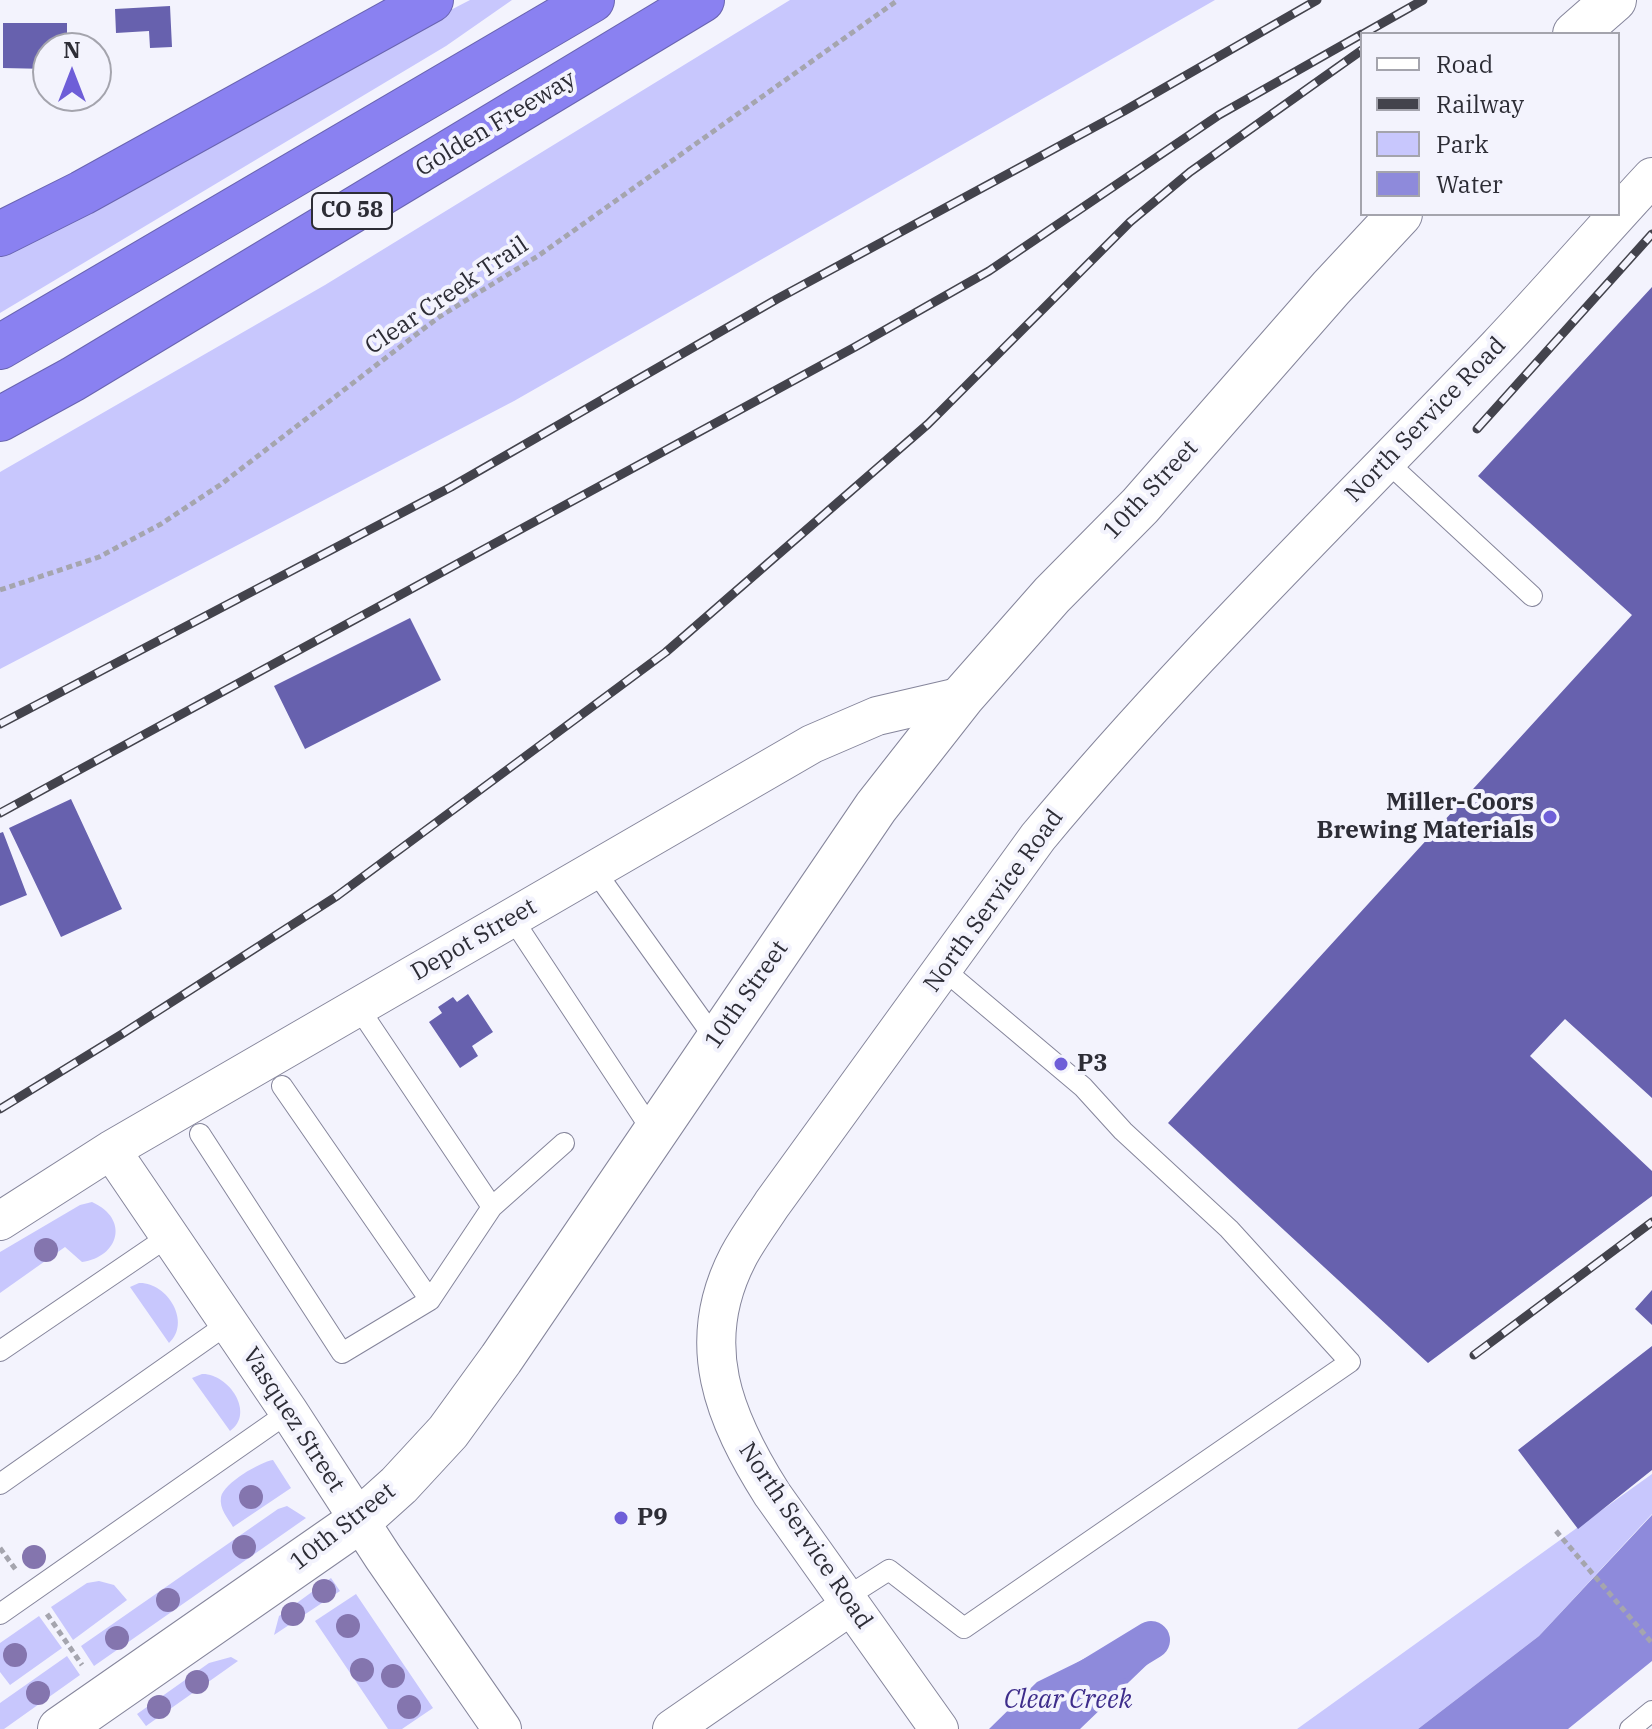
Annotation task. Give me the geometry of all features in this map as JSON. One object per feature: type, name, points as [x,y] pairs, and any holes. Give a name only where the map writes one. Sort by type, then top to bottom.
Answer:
[{"type":"highway","points":[[0,234],[82,193],[431,0]]},
{"type":"highway","name":"CO 58","points":[[0,347],[592,0]]},
{"type":"highway","name":"Golden Freeway","points":[[0,419],[73,379],[702,0]]},
{"type":"street","points":[[1577,32],[1614,0]]},
{"type":"street","name":"North Service Road","points":[[1620,212],[1652,177]]},
{"type":"street","name":"10th Street","points":[[60,1729],[359,1521],[399,1485],[448,1432],[501,1359],[876,807],[963,696],[1052,595],[1140,506],[1398,216]]},
{"type":"street","name":"North Service Road","points":[[939,1729],[747,1455],[722,1389],[717,1360],[716,1334],[725,1289],[739,1256],[772,1204],[1038,837],[1078,788],[1235,617],[1498,345],[1616,216]]},
{"type":"street","name":"Depot Street","points":[[0,1221],[111,1150],[812,744],[877,716],[963,696]]},
{"type":"street","name":"Vasquez Street","points":[[111,1150],[502,1729]]},
{"type":"street","points":[[672,1729],[848,1602]]},
{"type":"lane","points":[[1386,461],[1532,596]]},
{"type":"lane","points":[[595,871],[716,1040]]},
{"type":"lane","points":[[512,918],[653,1132]]},
{"type":"lane","points":[[848,1602],[889,1570],[964,1628],[1350,1362],[1229,1229],[1123,1131],[1083,1087],[943,969]]},
{"type":"lane","points":[[358,1007],[492,1207]]},
{"type":"lane","points":[[282,1086],[430,1300]]},
{"type":"lane","points":[[200,1134],[342,1353],[430,1300],[492,1207],[564,1143]]},
{"type":"lane","points":[[0,1351],[169,1236]]},
{"type":"lane","points":[[0,1484],[229,1323]]},
{"type":"lane","points":[[0,1614],[289,1412]]},
{"type":"lane","points":[[1630,1729],[1652,1711]]},
{"type":"path","name":"Clear Creek Trail","points":[[0,590],[99,557],[161,524],[208,493],[439,317],[538,256],[898,0]]},
{"type":"path","points":[[1556,1531],[1652,1643]]},
{"type":"green space","points":[[470,0],[512,0],[446,46],[0,313],[0,243]]},
{"type":"green space","points":[[790,0],[1215,0],[514,401],[0,669],[0,472],[325,285]]},
{"type":"green space","points":[[92,1202],[104,1209],[115,1227],[115,1236],[105,1253],[82,1262],[65,1247],[0,1293],[0,1252],[80,1205]]},
{"type":"green space","points":[[139,1283],[159,1289],[173,1305],[178,1325],[169,1343],[130,1287]]},
{"type":"green space","points":[[202,1374],[221,1380],[236,1395],[240,1414],[230,1431],[192,1378]]},
{"type":"green space","points":[[273,1460],[291,1488],[233,1527],[221,1505],[224,1491],[243,1474]]},
{"type":"green space","points":[[1652,1474],[1652,1514],[1539,1636],[1418,1729],[1297,1729]]},
{"type":"green space","points":[[287,1506],[306,1518],[94,1666],[81,1646],[278,1509]]},
{"type":"green space","points":[[331,1578],[340,1591],[274,1635],[279,1616]]},
{"type":"green space","points":[[99,1581],[114,1585],[127,1600],[73,1640],[51,1607],[87,1583]]},
{"type":"green space","points":[[356,1594],[433,1708],[402,1729],[388,1729],[315,1621]]},
{"type":"green space","points":[[39,1616],[62,1648],[10,1685],[0,1672],[0,1643]]},
{"type":"green space","points":[[67,1656],[80,1675],[0,1729],[0,1703]]},
{"type":"green space","points":[[231,1657],[238,1661],[146,1726],[137,1714],[209,1663]]},
{"type":"water","points":[[1652,1515],[1652,1661],[1568,1729],[1418,1729],[1539,1636]]},
{"type":"water","name":"Clear Creek","points":[[1139,1632],[1155,1657],[1080,1729],[989,1729],[1037,1682]]},
{"type":"building","points":[[170,6],[172,47],[150,48],[149,31],[116,33],[115,9]]},
{"type":"building","points":[[3,23],[67,23],[67,32],[32,32],[32,69],[3,68]]},
{"type":"building","name":"Miller-Coors Brewing Materials","points":[[1652,287],[1652,1098],[1565,1019],[1530,1056],[1652,1171],[1652,1196],[1428,1363],[1168,1123],[1632,615],[1478,476]]},
{"type":"building","points":[[410,618],[441,680],[305,749],[274,686]]},
{"type":"building","points":[[71,799],[122,909],[61,937],[9,828]]},
{"type":"building","points":[[3,832],[27,895],[0,906],[0,833]]},
{"type":"building","points":[[468,994],[493,1032],[472,1046],[478,1056],[460,1068],[429,1022],[442,1013],[438,1007],[453,997],[457,1002]]},
{"type":"building","points":[[1652,1290],[1652,1325],[1635,1309]]},
{"type":"building","points":[[1652,1346],[1652,1470],[1578,1529],[1518,1450]]},
{"type":"waterway","points":[[1029,1729],[1074,1687],[1151,1640]]},
{"type":"railway","points":[[0,724],[451,487],[777,299],[1124,111],[1317,0]]},
{"type":"railway","points":[[1367,32],[1423,0]]},
{"type":"railway","points":[[0,813],[989,271],[1219,115],[1360,35]]},
{"type":"railway","points":[[0,1109],[337,896],[666,652],[928,424],[1130,222],[1190,172],[1360,51]]},
{"type":"railway","points":[[1477,429],[1652,234]]},
{"type":"railway","points":[[1474,1355],[1652,1222]]},
{"type":"place","name":"Miller-Coors Brewing Materials","points":[[1550,817]]},
{"type":"place","name":"P3","points":[[1061,1064]]},
{"type":"place","name":"P9","points":[[621,1518]]}]
